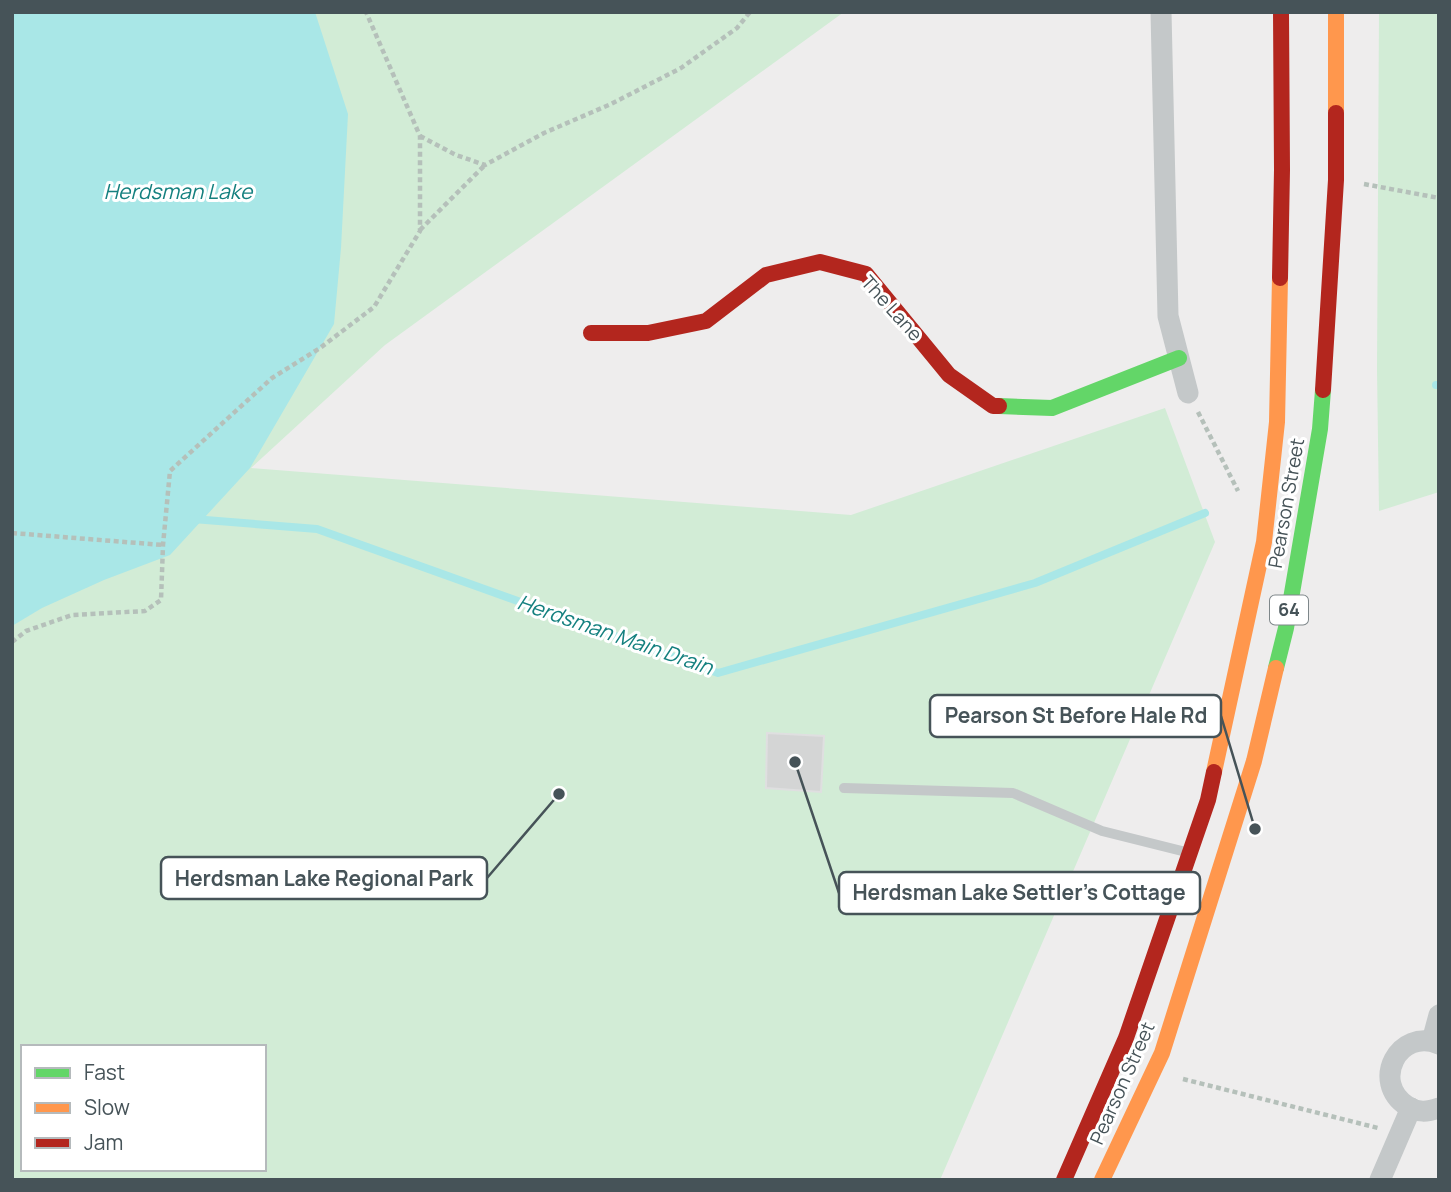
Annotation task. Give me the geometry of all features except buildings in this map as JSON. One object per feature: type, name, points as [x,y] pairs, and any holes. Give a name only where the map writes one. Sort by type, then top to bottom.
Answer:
[{"type":"main road","name":"Pearson Street","points":[[1064,1180],[1126,1038],[1208,800],[1264,542],[1276,435],[1282,170],[1281,12]]},
{"type":"main road","name":"Pearson Street","points":[[1102,1180],[1162,1053],[1254,761],[1286,628],[1320,429],[1336,180],[1336,12]]},
{"type":"main road","name":"The Lane","points":[[591,333],[648,333],[706,321],[766,275],[820,262],[866,274],[948,374],[993,406],[1052,408],[1179,358]]},
{"type":"street","points":[[1161,12],[1168,316],[1188,393]]},
{"type":"street","points":[[1439,1015],[1435,1042],[1414,1042],[1404,1047],[1391,1064],[1390,1077],[1392,1090],[1399,1100],[1411,1108],[1418,1111],[1439,1108]]},
{"type":"street","points":[[1380,1180],[1411,1108]]},
{"type":"lane","points":[[844,788],[1013,793],[1102,831],[1189,852]]},
{"type":"path","points":[[366,12],[420,136],[420,231]]},
{"type":"path","points":[[12,642],[26,631],[72,615],[145,611],[162,600],[163,545],[170,471],[272,378],[320,348],[374,307],[420,231],[485,165],[544,133],[611,104],[681,68],[737,28],[750,12]]},
{"type":"path","points":[[420,136],[456,155],[485,165]]},
{"type":"path","points":[[1336,180],[1439,198]]},
{"type":"path","points":[[1188,393],[1239,492]]},
{"type":"path","points":[[12,533],[163,545]]},
{"type":"path","points":[[1175,1077],[1399,1134]]},
{"type":"green space","points":[[12,12],[844,12],[385,345],[251,468],[851,515],[1165,408],[1215,542],[940,1180],[12,1180]]},
{"type":"green space","points":[[1379,12],[1439,12],[1439,492],[1379,511],[1377,370]]},
{"type":"water","name":"Herdsman Lake","points":[[12,12],[315,12],[348,114],[334,324],[250,468],[170,555],[104,580],[42,608],[12,626]]},
{"type":"waterway","name":"Herdsman Main Drain","points":[[193,519],[317,529],[718,673],[1035,583],[1205,513]]},
{"type":"traffic: fast","points":[[999,406],[1052,408],[1179,358]]},
{"type":"traffic: fast","points":[[1276,668],[1286,628],[1320,429],[1323,390]]},
{"type":"traffic: slow","points":[[1336,12],[1336,113]]},
{"type":"traffic: slow","points":[[1214,772],[1264,542],[1277,422],[1280,278]]},
{"type":"traffic: slow","points":[[1102,1180],[1162,1053],[1254,761],[1276,668]]},
{"type":"traffic: jam","points":[[1280,278],[1281,12]]},
{"type":"traffic: jam","points":[[1323,390],[1336,180],[1336,113]]},
{"type":"traffic: jam","points":[[591,333],[648,333],[706,321],[766,275],[820,262],[866,274],[949,375],[993,406],[999,406]]},
{"type":"traffic: jam","points":[[1064,1180],[1126,1038],[1208,800],[1214,772]]},
{"type":"place","name":"Herdsman Lake Settler’s Cottage","points":[[795,762]]},
{"type":"place","name":"Herdsman Lake Regional Park","points":[[559,794]]},
{"type":"place","name":"Pearson St Before Hale Rd","points":[[1255,829]]}]
